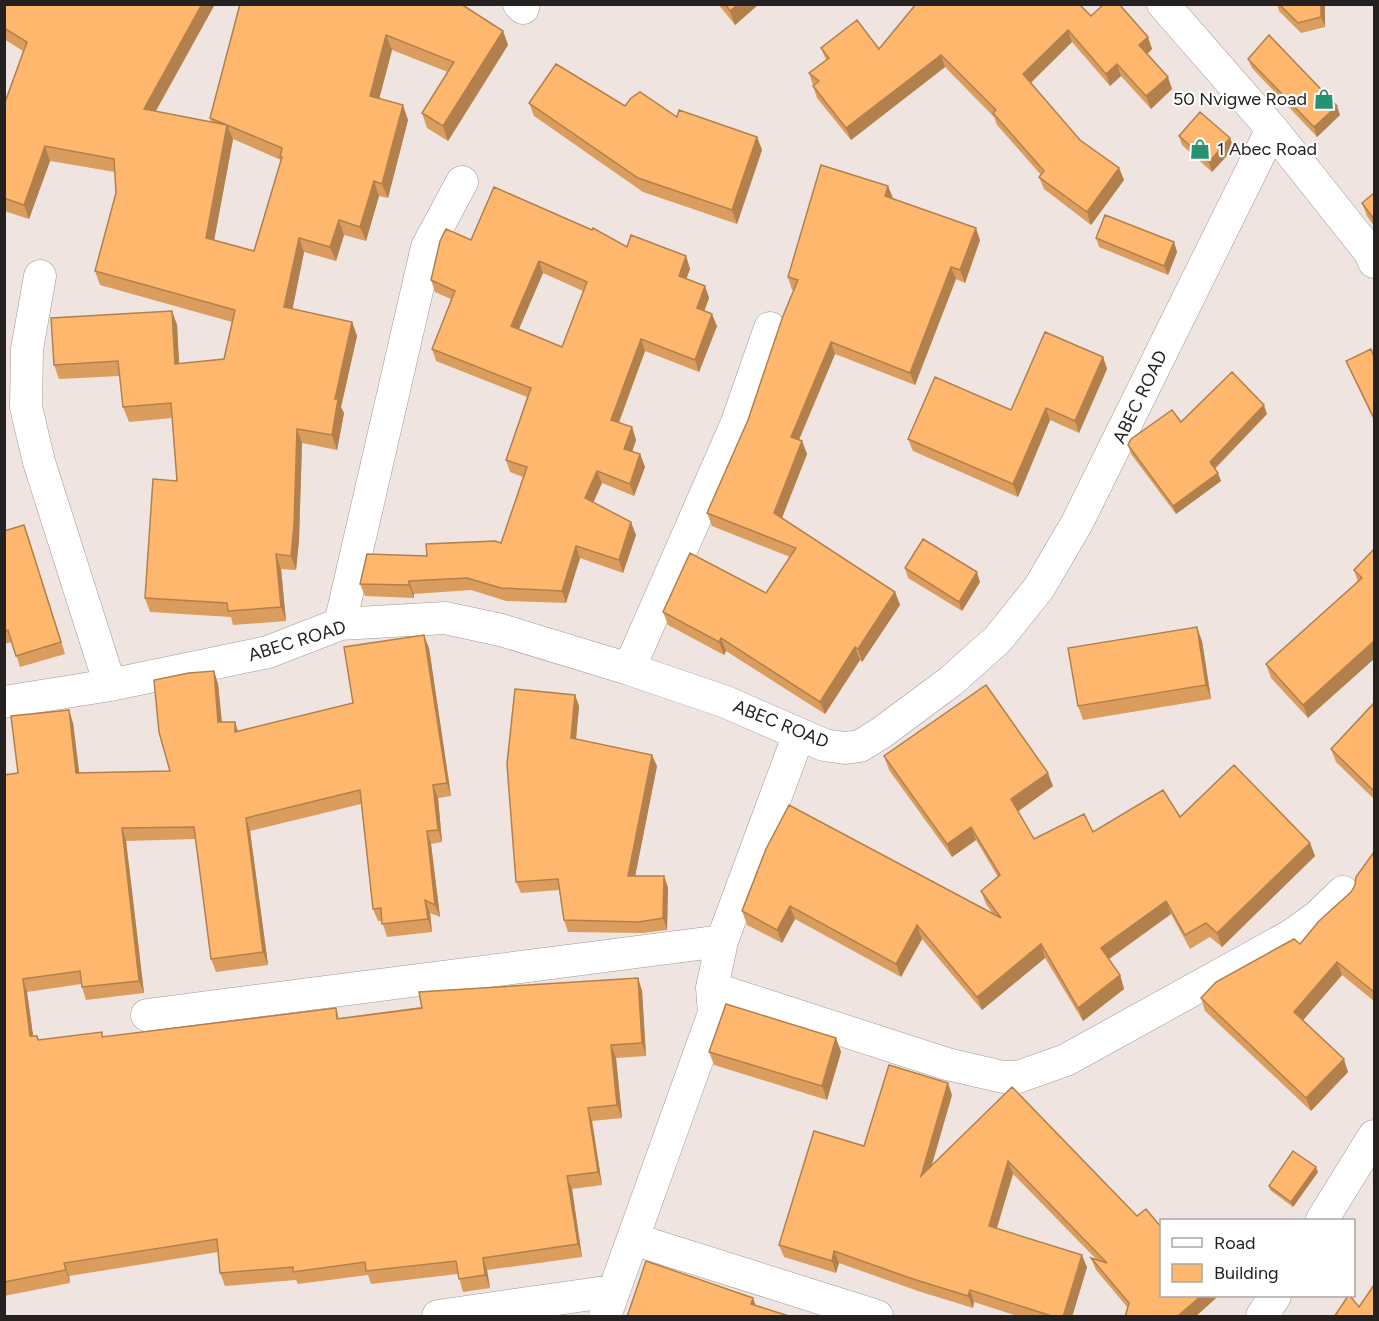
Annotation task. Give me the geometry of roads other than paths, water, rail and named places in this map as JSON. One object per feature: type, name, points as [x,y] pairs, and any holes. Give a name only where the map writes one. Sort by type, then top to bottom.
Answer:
[{"type":"street","points":[[1163,4],[1272,129],[1369,251],[1374,262]]},
{"type":"street","name":"ABEC ROAD","points":[[4,702],[110,685],[268,652],[340,624],[445,618],[501,630],[629,669],[726,702],[824,745],[845,748],[860,746],[951,681],[998,639],[1039,588],[1077,524],[1272,129]]},
{"type":"street","points":[[340,624],[427,247],[462,182]]},
{"type":"street","points":[[40,276],[27,349],[26,407],[39,462],[110,685]]},
{"type":"street","points":[[629,669],[736,425],[770,328]]},
{"type":"street","points":[[438,1317],[609,1304],[714,1012],[712,988],[722,941],[799,734]]},
{"type":"street","points":[[712,988],[947,1064],[1003,1077],[1018,1077],[1066,1060],[1292,936],[1344,892]]},
{"type":"street","points":[[147,1016],[722,941]]},
{"type":"street","points":[[1323,1219],[1374,1136]]},
{"type":"street","points":[[633,1239],[877,1317]]},
{"type":"street","points":[[1262,1317],[1274,1297]]},
{"type":"place","name":"50 Nvigwe Road","points":[[1324,99]]},
{"type":"place","name":"1 Abec Road","points":[[1200,149]]}]
